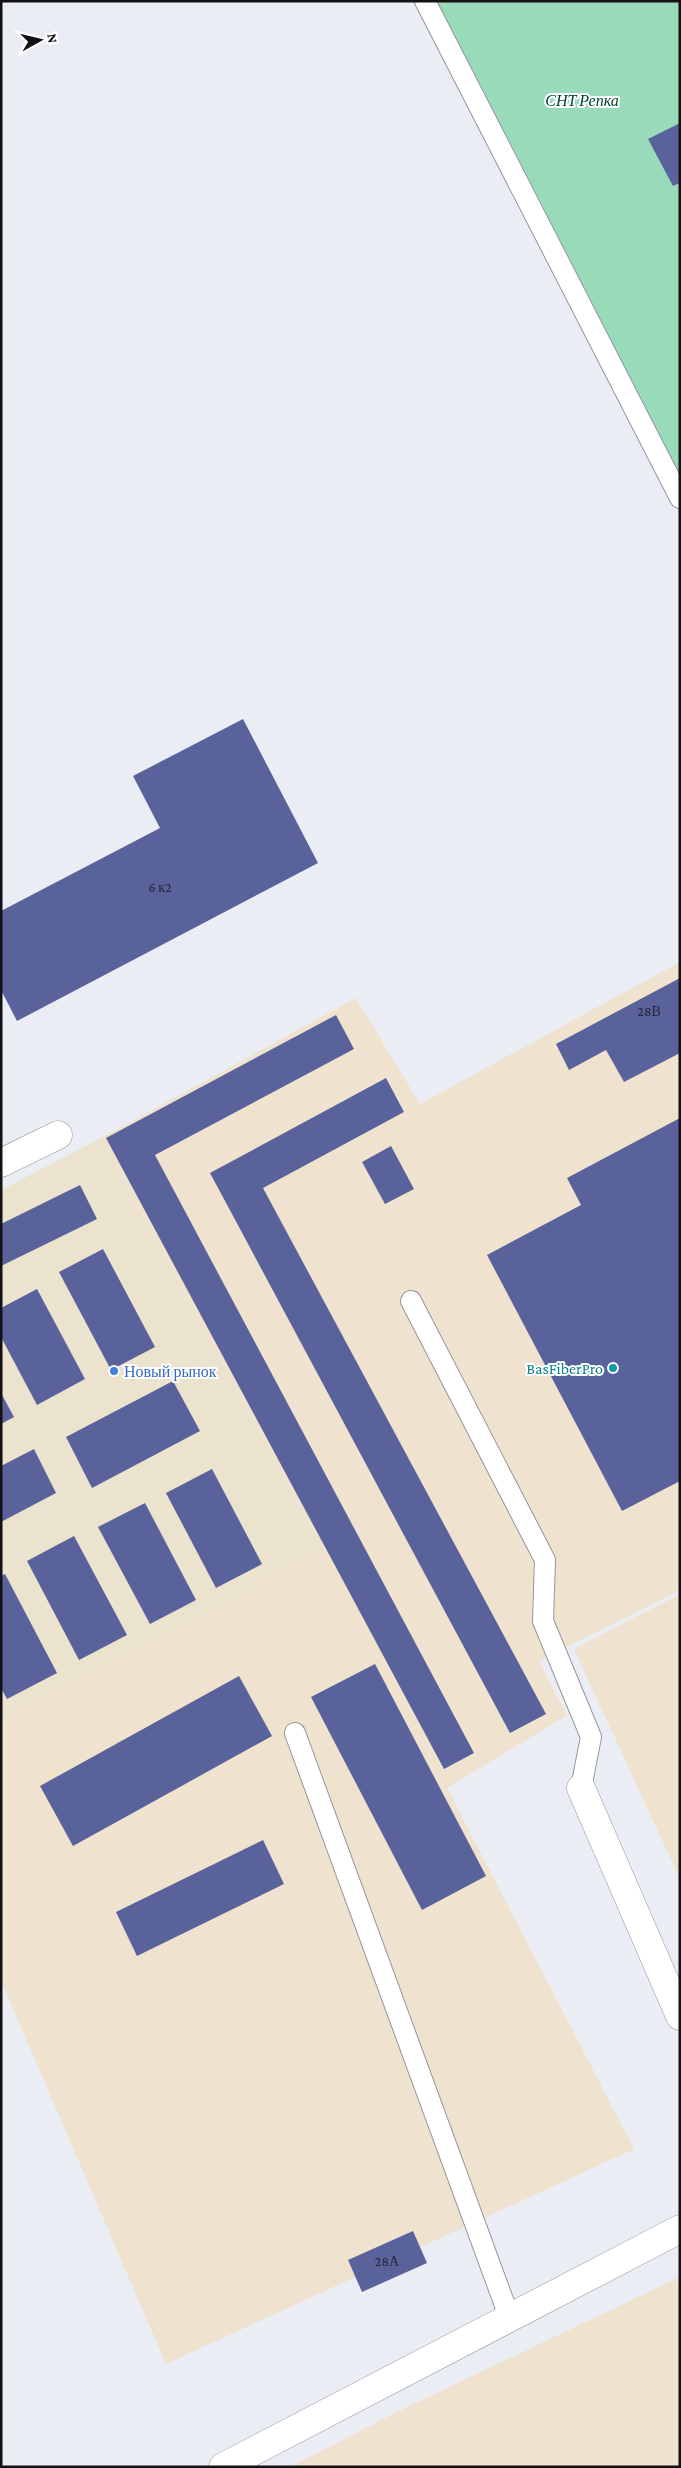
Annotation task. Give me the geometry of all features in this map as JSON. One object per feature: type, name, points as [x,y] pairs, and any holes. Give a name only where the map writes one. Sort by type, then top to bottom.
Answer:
[{"type":"street","points":[[1,1163],[58,1135]]},
{"type":"street","points":[[581,1788],[680,2016]]},
{"type":"street","points":[[223,2467],[680,2229]]},
{"type":"lane","points":[[425,1],[680,498]]},
{"type":"lane","points":[[411,1300],[545,1560],[543,1621],[591,1737],[581,1788]]},
{"type":"lane","points":[[295,1733],[510,2319]]},
{"type":"shaded area","points":[[680,962],[680,1590],[539,1661],[567,1715],[447,1788],[634,2149],[166,2364],[1,1981],[1,1721],[324,1552],[101,1138],[356,998],[420,1104]]},
{"type":"shaded area","name":"Новый рынок","points":[[101,1138],[324,1552],[1,1721],[1,1190]]},
{"type":"shaded area","points":[[680,1594],[680,1879],[574,1649]]},
{"type":"shaded area","points":[[680,2277],[680,2467],[290,2467],[403,2409]]},
{"type":"green space","name":"СНТ Репка","points":[[420,1],[680,1],[680,503]]},
{"type":"building","points":[[680,123],[680,183],[673,186],[648,139]]},
{"type":"building","points":[[243,719],[318,863],[17,1021],[1,990],[1,911],[160,828],[133,776]]},
{"type":"building","points":[[680,978],[680,1053],[624,1082],[606,1050],[569,1070],[556,1044]]},
{"type":"building","points":[[336,1015],[354,1049],[155,1155],[474,1753],[444,1769],[106,1138]]},
{"type":"building","points":[[386,1078],[404,1112],[263,1188],[546,1714],[510,1733],[210,1173]]},
{"type":"building","name":"BasFiberPro","points":[[680,1118],[680,1481],[622,1511],[487,1255],[581,1205],[567,1178]]},
{"type":"building","points":[[391,1146],[414,1189],[385,1204],[362,1162]]},
{"type":"building","points":[[80,1185],[97,1219],[1,1266],[1,1224]]},
{"type":"building","points":[[103,1249],[155,1347],[111,1370],[59,1272]]},
{"type":"building","points":[[37,1289],[85,1379],[37,1405],[1,1337],[1,1308]]},
{"type":"building","points":[[173,1381],[200,1431],[92,1488],[66,1437]]},
{"type":"building","points":[[1,1393],[14,1417],[1,1424]]},
{"type":"building","points":[[34,1449],[56,1493],[1,1522],[1,1466]]},
{"type":"building","points":[[212,1469],[262,1564],[216,1588],[166,1493]]},
{"type":"building","points":[[145,1503],[196,1600],[150,1624],[98,1527]]},
{"type":"building","points":[[74,1536],[127,1635],[79,1660],[27,1561]]},
{"type":"building","points":[[5,1574],[57,1673],[7,1699],[1,1688],[1,1576]]},
{"type":"building","points":[[375,1664],[486,1876],[422,1910],[311,1697]]},
{"type":"building","points":[[239,1676],[272,1736],[73,1846],[40,1786]]},
{"type":"building","points":[[263,1840],[284,1884],[137,1956],[116,1912]]},
{"type":"building","points":[[413,2231],[427,2263],[362,2292],[348,2260]]},
{"type":"place","name":"BasFiberPro","points":[[613,1368]]},
{"type":"place","name":"Новый рынок","points":[[114,1371]]}]
